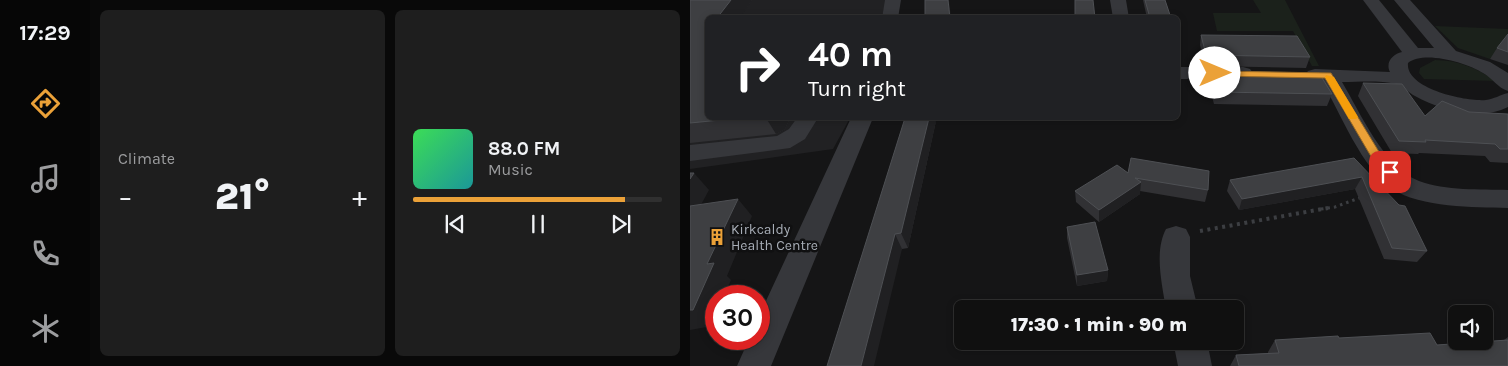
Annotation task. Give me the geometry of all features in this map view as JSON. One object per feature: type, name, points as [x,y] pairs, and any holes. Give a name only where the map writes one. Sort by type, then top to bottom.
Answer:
[{"type":"street","points":[[890,15],[893,0]]},
{"type":"street","points":[[1118,0],[1120,15]]},
{"type":"street","points":[[1371,0],[1413,54]]},
{"type":"street","points":[[1402,0],[1450,55]]},
{"type":"street","points":[[1413,54],[1450,55],[1477,63],[1507,85],[1498,105],[1459,104],[1419,91],[1403,78],[1398,65],[1400,60],[1413,54]]},
{"type":"street","points":[[1180,73],[1263,74]]},
{"type":"street","points":[[1300,74],[1403,78]]},
{"type":"street","points":[[1328,75],[1380,162],[1400,182],[1418,190],[1477,198],[1508,199]]},
{"type":"street","points":[[690,153],[782,143],[797,134],[806,120]]},
{"type":"street","points":[[754,366],[861,120]]},
{"type":"street","points":[[1176,237],[1175,276],[1180,300]]},
{"type":"street","points":[[1192,350],[1195,366]]},
{"type":"path","points":[[1176,237],[1335,207],[1400,182]]},
{"type":"shaded area","points":[[690,0],[886,0],[882,15],[705,15],[705,120],[849,120],[833,149],[690,169]]},
{"type":"shaded area","points":[[1253,0],[1285,0],[1319,66],[1312,66],[1293,31],[1217,31],[1213,13],[1261,13]]},
{"type":"shaded area","points":[[1435,26],[1508,29],[1508,37],[1490,59],[1458,48]]},
{"type":"shaded area","points":[[1435,60],[1444,60],[1468,66],[1497,81],[1424,79],[1419,73],[1420,68]]},
{"type":"building","points":[[690,0],[731,0],[719,15],[705,15],[705,120],[721,120],[690,123]]},
{"type":"building","points":[[925,0],[948,0],[950,15],[925,15]]},
{"type":"building","points":[[1075,0],[1093,0],[1095,15],[1075,15]]},
{"type":"building","points":[[1145,0],[1165,0],[1170,15],[1149,15]]},
{"type":"building","points":[[1508,34],[1508,52],[1497,48]]},
{"type":"building","points":[[1201,35],[1297,36],[1310,57],[1206,55]]},
{"type":"building","points":[[1210,71],[1319,73],[1332,94],[1216,92]]},
{"type":"building","points":[[1363,83],[1402,84],[1425,116],[1442,101],[1469,112],[1508,114],[1508,149],[1500,149],[1495,144],[1425,140],[1426,142],[1399,141]]},
{"type":"building","points":[[904,120],[929,120],[901,233],[895,234],[861,366],[827,366]]},
{"type":"building","points":[[1131,158],[1209,171],[1208,190],[1135,178],[1141,182],[1099,210],[1075,191],[1117,165],[1128,173]]},
{"type":"building","points":[[1354,158],[1399,205],[1405,206],[1427,251],[1392,248],[1362,177],[1242,199],[1230,180]]},
{"type":"building","points":[[738,199],[707,264],[714,263],[693,310],[690,310],[690,206]]},
{"type":"building","points":[[1095,222],[1108,270],[1077,275],[1067,227]]},
{"type":"building","points":[[1430,333],[1437,345],[1448,344],[1448,350],[1493,350],[1493,341],[1508,340],[1508,366],[1239,366],[1236,355],[1279,353],[1275,340],[1338,336],[1339,338]]},
{"type":"slow traffic","points":[[1330,77],[1353,117]]},
{"type":"place","name":"Kirkcaldy Health Centre","points":[[717,237]]},
{"type":"route","points":[[1215,73],[1328,75],[1380,162],[1390,172]]}]
